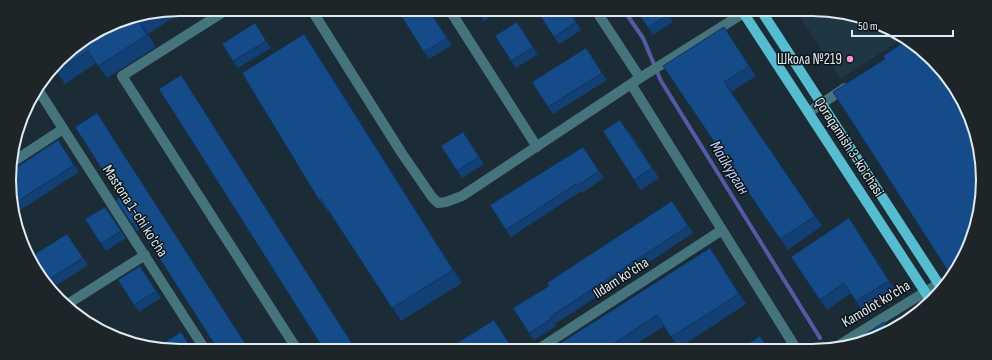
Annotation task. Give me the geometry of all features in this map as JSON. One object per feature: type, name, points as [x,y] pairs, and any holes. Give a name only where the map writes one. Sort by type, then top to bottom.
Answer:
[{"type":"main road","name":"Qoraqamish 3-ko'chasi","points":[[749,16],[928,296]]},
{"type":"main road","name":"Qoraqamish 3-ko'chasi","points":[[765,16],[938,284]]},
{"type":"street","points":[[217,16],[122,76],[294,344]]},
{"type":"street","points":[[315,16],[401,152],[432,197],[438,203],[446,202],[462,196],[736,16]]},
{"type":"street","points":[[453,16],[537,147]]},
{"type":"street","points":[[599,16],[722,230],[793,344]]},
{"type":"street","points":[[809,112],[856,80]]},
{"type":"street","name":"Mastona 1-chi ko'cha","points":[[41,94],[202,344]]},
{"type":"street","points":[[17,159],[63,129]]},
{"type":"street","name":"Ildam ko'cha","points":[[546,344],[722,230]]},
{"type":"street","points":[[71,302],[145,255]]},
{"type":"street","name":"Kamolot ko'cha","points":[[846,340],[925,292],[934,289]]},
{"type":"shaded area","name":"Школа №219","points":[[800,16],[823,16],[844,19],[875,28],[898,41],[841,79]]},
{"type":"building","points":[[401,16],[433,16],[447,38],[424,52]]},
{"type":"building","points":[[541,16],[572,16],[576,22],[554,37]]},
{"type":"building","points":[[640,16],[666,16],[648,28]]},
{"type":"building","points":[[140,21],[147,35],[98,66],[88,51],[60,68],[80,50],[117,28]]},
{"type":"building","points":[[517,22],[533,47],[511,61],[495,36]]},
{"type":"building","points":[[255,23],[266,41],[233,61],[222,44]]},
{"type":"building","points":[[724,27],[749,66],[724,82],[815,216],[780,239],[663,66]]},
{"type":"building","points":[[304,34],[453,270],[392,308],[321,199],[319,200],[242,73]]},
{"type":"building","points":[[902,43],[912,50],[928,64],[942,80],[964,117],[975,159],[975,201],[964,243],[948,271],[833,92],[885,59],[883,56]]},
{"type":"building","points":[[586,48],[602,73],[548,107],[532,82]]},
{"type":"building","points":[[181,75],[351,342],[348,344],[321,344],[159,89]]},
{"type":"building","points":[[97,113],[246,344],[214,344],[136,222],[132,224],[116,200],[120,197],[75,127]]},
{"type":"building","points":[[620,120],[652,168],[634,180],[603,131]]},
{"type":"building","points":[[463,132],[479,157],[457,171],[441,146]]},
{"type":"building","points":[[58,140],[74,165],[17,202],[16,168]]},
{"type":"building","points":[[583,147],[599,171],[577,186],[576,184],[506,230],[490,205]]},
{"type":"building","points":[[672,201],[688,226],[550,317],[551,319],[529,333],[513,308],[549,286],[547,283]]},
{"type":"building","points":[[105,207],[121,231],[101,244],[85,219]]},
{"type":"building","points":[[849,218],[889,281],[856,301],[844,283],[820,300],[791,257]]},
{"type":"building","points":[[67,234],[83,258],[49,279],[34,255]]},
{"type":"building","points":[[710,248],[739,294],[671,337],[657,315],[613,344],[559,344]]},
{"type":"building","points":[[140,266],[156,291],[134,305],[118,280]]},
{"type":"building","points":[[494,320],[509,344],[456,344]]},
{"type":"building","points":[[884,322],[886,326],[875,332],[863,335]]},
{"type":"building","points":[[181,332],[189,344],[169,344],[163,343]]},
{"type":"building","points":[[760,336],[765,344],[748,344]]},
{"type":"waterway","name":"Майкурган","points":[[628,16],[643,38],[661,81],[820,338]]},
{"type":"place","name":"Школа №219","points":[[850,59]]}]
